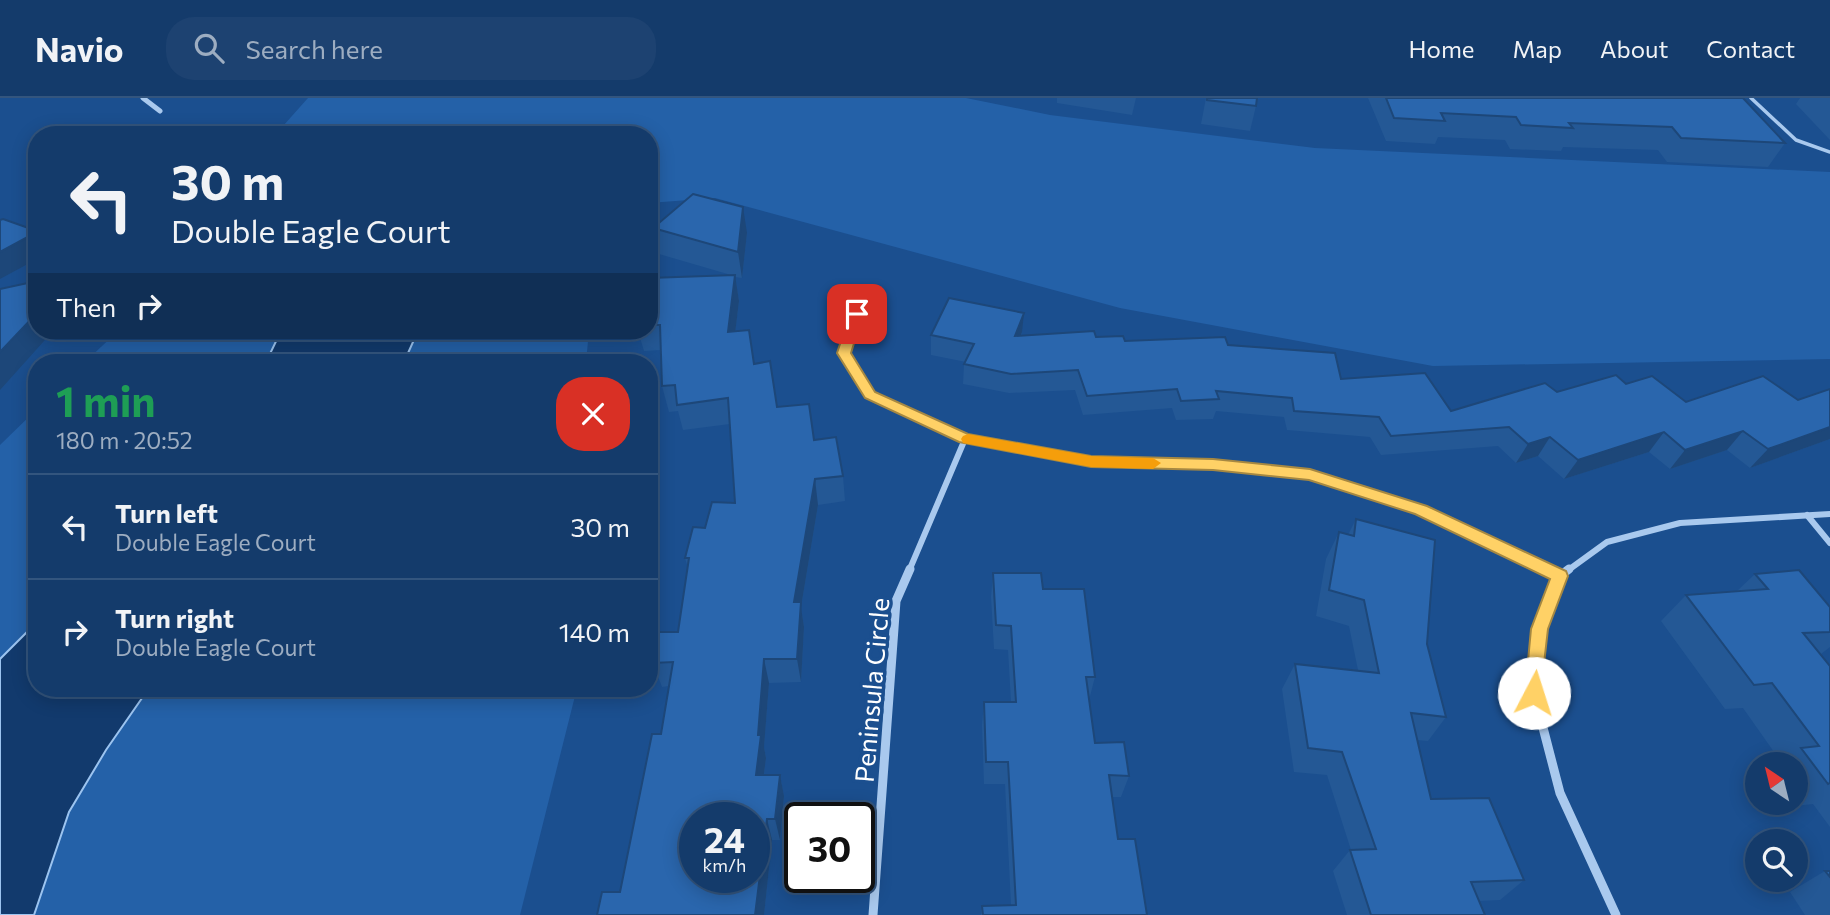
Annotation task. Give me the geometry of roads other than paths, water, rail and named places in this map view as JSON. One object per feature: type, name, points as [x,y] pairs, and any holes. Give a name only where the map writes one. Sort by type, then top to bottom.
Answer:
[{"type":"street","points":[[143,98],[160,111]]},
{"type":"street","points":[[857,314],[844,353],[870,395],[965,439],[1091,461],[1213,465],[1310,475],[1421,510],[1560,576]]},
{"type":"street","name":"Peninsula Circle","points":[[873,915],[896,601],[965,439]]},
{"type":"street","points":[[1616,915],[1560,793],[1534,693],[1540,629],[1560,576],[1608,542],[1680,523],[1830,514]]},
{"type":"street","points":[[1807,515],[1830,543]]},
{"type":"lane","points":[[1751,98],[1783,131],[1809,150],[1830,152]]}]
